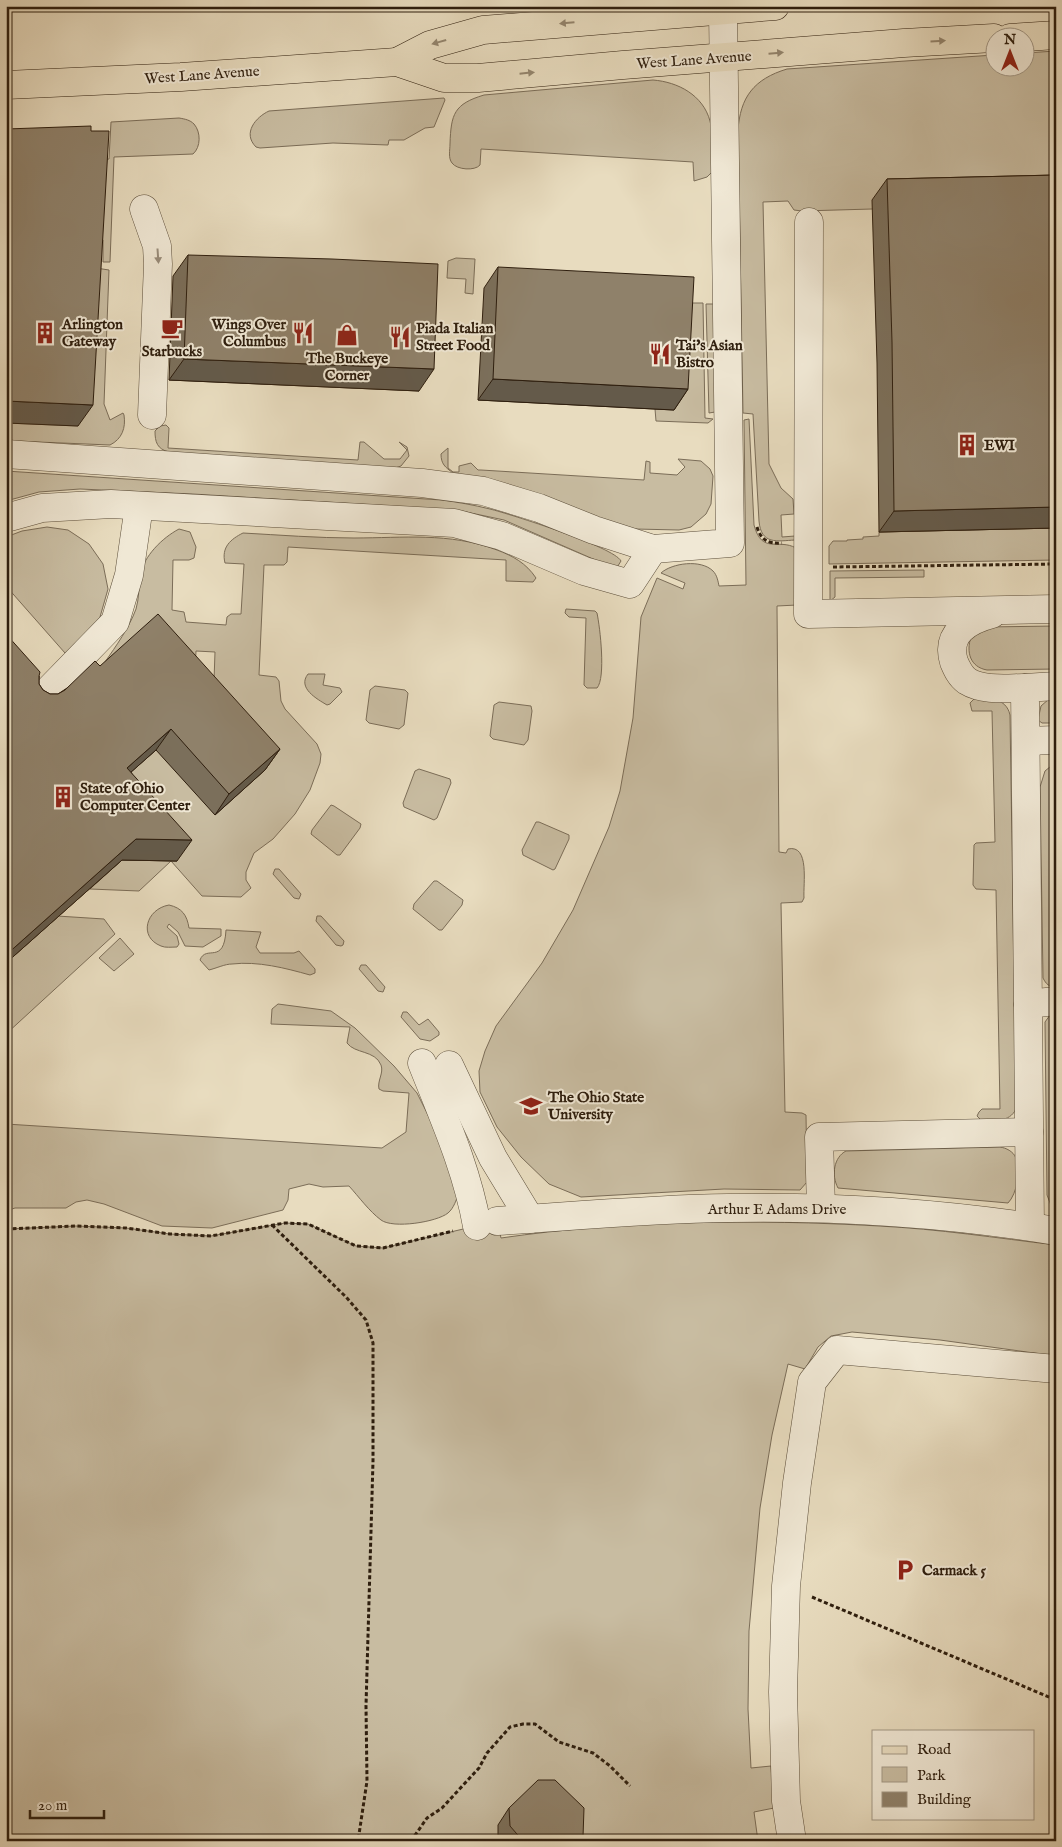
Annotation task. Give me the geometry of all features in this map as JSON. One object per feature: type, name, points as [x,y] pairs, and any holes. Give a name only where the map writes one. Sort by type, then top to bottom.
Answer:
[{"type":"main road","name":"West Lane Avenue","points":[[397,62],[430,45],[483,30],[775,6]]},
{"type":"main road","points":[[1034,36],[1056,35]]},
{"type":"main road","name":"West Lane Avenue","points":[[6,85],[182,77],[397,62],[444,78],[478,78],[904,43],[984,39]]},
{"type":"street","points":[[6,454],[422,483],[483,491],[538,508],[594,530],[653,549],[730,543],[723,10]]},
{"type":"street","points":[[144,209],[157,246],[158,264],[152,415]]},
{"type":"street","points":[[809,222],[808,614],[1056,610]]},
{"type":"street","points":[[6,518],[42,508],[111,504],[454,523],[502,536],[584,572],[630,584],[653,549]]},
{"type":"street","points":[[39,700],[115,622],[128,575],[139,506]]},
{"type":"street","points":[[1003,610],[966,624],[955,636],[952,648],[953,659],[958,672],[967,681],[981,686],[1005,688],[1056,686]]},
{"type":"street","points":[[1025,688],[1029,1132],[1043,1228]]},
{"type":"street","points":[[1026,741],[1056,740]]},
{"type":"street","points":[[1028,1004],[1056,1001]]},
{"type":"street","points":[[422,1063],[473,1202],[487,1223]]},
{"type":"street","points":[[449,1065],[493,1158],[530,1219]]},
{"type":"street","points":[[821,1208],[819,1137],[1029,1132]]},
{"type":"street","name":"Arthur E Adams Drive","points":[[487,1223],[727,1208],[821,1208],[891,1210],[1043,1228]]},
{"type":"street","points":[[792,1841],[786,1801],[784,1692],[786,1586],[797,1483],[812,1382],[837,1350],[1056,1369]]},
{"type":"path","points":[[757,526],[759,535],[766,542],[774,544],[788,543]]},
{"type":"path","points":[[827,567],[1056,564]]},
{"type":"path","points":[[6,1229],[76,1226],[126,1228],[170,1234],[211,1236],[286,1223],[308,1224],[356,1246],[382,1248],[487,1223]]},
{"type":"path","points":[[272,1225],[346,1297],[366,1320],[373,1343],[373,1461],[366,1706],[367,1781],[358,1841]]},
{"type":"path","points":[[786,1586],[1056,1700]]},
{"type":"path","points":[[410,1841],[427,1818],[442,1808],[479,1768],[510,1726],[535,1724],[559,1742],[593,1754],[610,1766],[630,1786]]},
{"type":"green space","points":[[1056,51],[1056,196],[872,209],[802,211],[794,210],[788,201],[763,202],[769,464],[781,488],[793,499],[794,514],[781,515],[782,537],[795,536],[795,540],[776,541],[767,538],[760,529],[759,521],[753,414],[743,413],[738,131],[739,119],[746,99],[751,91],[766,78],[787,69],[984,56],[984,78],[1034,78],[1034,52]]},
{"type":"green space","points":[[653,80],[662,81],[688,91],[702,104],[707,112],[713,146],[712,172],[707,177],[694,181],[693,162],[481,149],[480,165],[478,167],[462,168],[454,165],[451,161],[449,154],[453,118],[460,107],[474,98],[484,95]]},
{"type":"green space","points":[[444,98],[445,100],[434,127],[425,128],[404,140],[389,140],[388,145],[333,143],[260,148],[256,147],[250,136],[255,121],[269,111]]},
{"type":"green space","points":[[179,118],[192,123],[198,131],[199,144],[193,154],[114,157],[110,262],[103,262],[103,240],[98,235],[101,160],[109,159],[111,122]]},
{"type":"green space","points":[[456,258],[475,259],[473,294],[465,293],[466,279],[447,278],[448,261]]},
{"type":"green space","points":[[96,268],[109,270],[104,404],[110,420],[123,413],[124,424],[122,433],[118,440],[110,445],[14,441],[11,439],[10,427],[6,426],[6,423],[78,426]]},
{"type":"green space","points":[[691,303],[703,303],[705,418],[713,419],[708,423],[656,421],[655,409]]},
{"type":"green space","points":[[706,304],[714,304],[715,412],[709,413]]},
{"type":"green space","points":[[749,419],[754,525],[757,534],[766,543],[789,545],[796,548],[797,605],[777,606],[779,852],[786,853],[788,849],[795,849],[800,853],[804,866],[804,898],[802,902],[781,903],[785,1112],[806,1115],[807,1182],[800,1190],[724,1189],[581,1197],[549,1184],[521,1157],[497,1127],[480,1092],[479,1071],[496,1026],[542,963],[573,910],[609,827],[620,791],[633,718],[641,617],[657,578],[683,589],[685,583],[661,573],[679,565],[694,564],[708,567],[713,571],[719,586],[746,585],[744,420]]},
{"type":"green space","points":[[166,425],[169,428],[168,448],[358,460],[360,442],[364,442],[384,459],[400,459],[407,450],[399,442],[407,447],[409,456],[401,466],[395,468],[169,452],[159,447],[155,431],[160,426]]},
{"type":"green space","points":[[448,448],[448,468],[453,472],[459,472],[459,466],[471,463],[478,470],[644,480],[646,461],[650,462],[650,473],[677,475],[685,467],[678,459],[701,461],[710,469],[713,476],[711,504],[706,514],[691,527],[679,530],[635,529],[453,473],[446,467],[442,460],[441,454]]},
{"type":"green space","points":[[6,471],[441,500],[472,505],[518,517],[582,540],[614,555],[621,561],[616,569],[504,520],[457,510],[80,489],[39,492],[6,501]]},
{"type":"green space","points":[[47,527],[68,530],[89,544],[103,564],[108,589],[100,617],[86,638],[65,653],[6,586],[6,537],[22,531]]},
{"type":"green space","points":[[1056,528],[1056,560],[829,564],[829,546],[833,541],[847,541],[879,536],[879,532]]},
{"type":"green space","points":[[179,529],[190,532],[196,547],[194,558],[189,560],[173,560],[172,610],[184,612],[186,622],[226,625],[227,617],[231,614],[241,614],[244,564],[225,563],[224,552],[228,544],[243,533],[340,538],[444,538],[479,544],[497,550],[519,561],[536,578],[533,582],[506,581],[506,560],[288,547],[287,562],[284,565],[264,565],[259,675],[276,677],[279,681],[281,701],[285,709],[317,744],[321,754],[320,763],[310,790],[295,814],[273,839],[254,853],[246,872],[246,880],[251,888],[241,897],[202,896],[171,861],[139,891],[90,889],[122,860],[177,861],[112,789],[214,681],[215,652],[196,651],[195,673],[105,662],[126,630],[136,609],[140,575],[145,561],[160,542]]},
{"type":"green space","points":[[924,570],[924,577],[835,578],[835,597],[830,601],[830,571]]},
{"type":"green space","points":[[566,609],[595,611],[597,613],[602,664],[600,682],[597,688],[587,688],[584,685],[586,618],[569,617],[565,613]]},
{"type":"green space","points":[[1056,626],[1056,669],[987,670],[977,666],[969,653],[971,637],[986,627]]},
{"type":"green space","points":[[308,674],[325,674],[323,685],[340,688],[342,692],[327,705],[314,696],[307,688],[305,679]]},
{"type":"green space","points":[[375,686],[405,690],[408,693],[404,725],[399,729],[369,723],[366,720],[370,690]]},
{"type":"green space","points":[[974,699],[991,699],[1001,702],[1008,709],[1010,715],[1016,1109],[1010,1117],[996,1120],[981,1120],[977,1116],[982,1109],[1000,1109],[996,890],[976,889],[973,885],[974,845],[976,843],[995,842],[992,711],[972,711],[970,703]]},
{"type":"green space","points":[[1049,699],[1056,699],[1056,723],[1042,723],[1038,720],[1041,706]]},
{"type":"green space","points":[[499,702],[531,706],[528,740],[524,745],[493,739],[490,736],[494,705]]},
{"type":"green space","points":[[1056,762],[1056,987],[1048,985],[1043,978],[1040,787],[1045,771]]},
{"type":"green space","points":[[419,769],[450,779],[451,783],[437,818],[434,820],[404,807],[403,803],[415,771]]},
{"type":"green space","points":[[331,805],[361,824],[340,855],[337,855],[311,834]]},
{"type":"green space","points":[[536,822],[569,835],[569,839],[553,870],[523,855],[522,850]]},
{"type":"green space","points":[[275,869],[279,869],[301,894],[299,899],[294,898],[273,874]]},
{"type":"green space","points":[[434,881],[437,881],[463,900],[462,905],[442,930],[439,930],[413,909],[414,904]]},
{"type":"green space","points":[[169,905],[183,913],[189,928],[221,929],[221,936],[203,947],[185,946],[178,932],[169,924],[167,927],[177,936],[179,944],[177,947],[163,947],[154,942],[147,930],[150,917],[161,908]]},
{"type":"green space","points":[[57,916],[104,919],[115,934],[6,1034],[6,962]]},
{"type":"green space","points":[[317,916],[321,916],[344,941],[343,945],[336,945],[316,921]]},
{"type":"green space","points":[[226,930],[261,932],[256,947],[260,953],[294,953],[299,951],[315,969],[315,973],[310,975],[252,963],[229,964],[209,970],[200,960],[206,954],[222,948]]},
{"type":"green space","points":[[120,938],[134,954],[114,971],[99,958]]},
{"type":"green space","points":[[361,965],[366,965],[385,987],[383,992],[378,991],[359,969]]},
{"type":"green space","points":[[278,1004],[331,1011],[355,1028],[394,1066],[417,1093],[441,1141],[459,1193],[448,1213],[425,1222],[387,1223],[372,1212],[349,1186],[323,1187],[309,1184],[289,1189],[288,1200],[283,1210],[212,1228],[162,1226],[104,1204],[87,1200],[76,1202],[66,1208],[15,1208],[6,1211],[6,1124],[382,1148],[406,1132],[409,1093],[379,1089],[381,1065],[370,1054],[355,1049],[347,1043],[350,1027],[271,1024],[272,1009]]},
{"type":"green space","points":[[403,1012],[407,1012],[419,1025],[428,1019],[439,1032],[439,1035],[430,1041],[420,1039],[401,1017]]},
{"type":"green space","points":[[1050,1015],[1056,1015],[1056,1208],[1052,1208],[1047,1195],[1045,1022]]},
{"type":"green space","points":[[1000,1147],[1007,1149],[1015,1156],[1018,1169],[1016,1188],[1008,1203],[838,1188],[836,1183],[834,1172],[836,1162],[846,1151]]},
{"type":"green space","points":[[497,1221],[501,1238],[642,1224],[785,1222],[901,1227],[1056,1245],[1056,1356],[940,1340],[852,1332],[831,1336],[818,1347],[805,1369],[788,1364],[772,1435],[760,1508],[749,1631],[748,1709],[751,1768],[771,1766],[774,1808],[754,1812],[758,1841],[6,1841],[6,1229],[76,1226],[126,1228],[170,1234],[211,1236],[285,1223],[308,1224],[356,1246],[383,1248]]},
{"type":"building","name":"Arlington Gateway","points":[[91,126],[91,131],[109,131],[93,405],[6,401],[6,129]]},
{"type":"building","name":"EWI","points":[[1056,175],[1056,507],[894,511],[892,342],[887,179]]},
{"type":"building","points":[[188,255],[438,264],[434,369],[184,359]]},
{"type":"building","points":[[498,267],[694,277],[688,389],[493,379]]},
{"type":"building","name":"State of Ohio Computer Center","points":[[158,614],[280,749],[229,794],[171,729],[127,768],[192,840],[136,839],[6,955],[6,634],[40,672],[39,684],[43,690],[50,694],[58,694],[65,690],[95,661],[100,666]]},
{"type":"building","points":[[538,1780],[555,1780],[584,1808],[583,1837],[579,1841],[523,1841],[510,1826],[509,1808]]},
{"type":"place","name":"Starbucks","points":[[172,328]]},
{"type":"place","name":"Arlington Gateway","points":[[45,333]]},
{"type":"place","name":"Wings Over Columbus","points":[[303,333]]},
{"type":"place","name":"The Buckeye Corner","points":[[347,335]]},
{"type":"place","name":"Piada Italian Street Food","points":[[400,337]]},
{"type":"place","name":"Tai's Asian Bistro","points":[[660,354]]},
{"type":"place","name":"EWI","points":[[967,445]]},
{"type":"place","name":"State of Ohio Computer Center","points":[[63,797]]},
{"type":"place","name":"The Ohio State University","points":[[531,1106]]},
{"type":"place","name":"Carmack 5","points":[[905,1570]]}]
